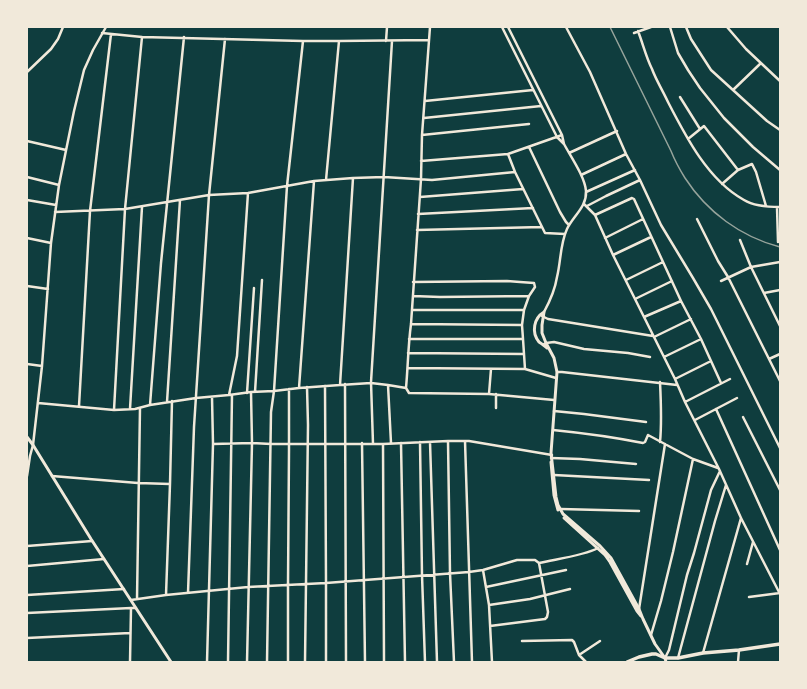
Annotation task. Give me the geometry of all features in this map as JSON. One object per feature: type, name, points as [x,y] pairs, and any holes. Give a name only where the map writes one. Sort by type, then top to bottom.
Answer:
[{"type":"main road","points":[[627,662],[638,657],[652,654],[656,654],[666,660],[703,653],[780,644]]},
{"type":"street","points":[[27,72],[52,49],[63,27]]},
{"type":"street","points":[[27,476],[28,456],[33,445],[38,403],[51,243],[59,185],[84,70],[106,27]]},
{"type":"street","points":[[386,41],[387,27]]},
{"type":"street","points":[[430,27],[422,135],[420,197],[406,388],[409,393],[496,394],[552,399]]},
{"type":"street","points":[[502,27],[557,137],[564,144]]},
{"type":"street","points":[[508,27],[562,135],[568,153],[586,186],[585,205],[595,215],[613,255],[726,484],[741,518],[780,594],[750,597]]},
{"type":"street","points":[[566,27],[590,72],[626,154],[661,225],[694,278],[708,304],[780,448]]},
{"type":"street","points":[[634,33],[651,27]]},
{"type":"street","points":[[670,27],[678,53],[700,88],[723,117],[780,170]]},
{"type":"street","points":[[686,27],[691,39],[711,70],[780,130]]},
{"type":"street","points":[[727,27],[746,49],[780,80]]},
{"type":"street","points":[[638,31],[651,68],[688,139],[702,160],[722,184],[733,193],[746,201],[766,207],[778,207],[778,242]]},
{"type":"street","points":[[102,33],[142,36],[303,41],[429,40]]},
{"type":"street","points":[[79,406],[90,211],[111,34]]},
{"type":"street","points":[[114,410],[125,209],[142,36]]},
{"type":"street","points":[[150,404],[161,263],[184,37]]},
{"type":"street","points":[[188,593],[196,398],[209,195],[225,39]]},
{"type":"street","points":[[373,444],[371,383],[392,40]]},
{"type":"street","points":[[268,662],[271,412],[274,391],[287,186],[303,41]]},
{"type":"street","points":[[326,180],[339,41]]},
{"type":"street","points":[[733,90],[761,63]]},
{"type":"street","points":[[425,101],[533,90]]},
{"type":"street","points":[[680,97],[700,129]]},
{"type":"street","points":[[424,118],[541,106]]},
{"type":"street","points":[[422,135],[529,124]]},
{"type":"street","points":[[688,139],[705,126],[738,170]]},
{"type":"street","points":[[568,153],[617,131]]},
{"type":"street","points":[[421,161],[508,154],[562,135]]},
{"type":"street","points":[[27,141],[66,150]]},
{"type":"street","points":[[529,147],[560,212],[569,225]]},
{"type":"street","points":[[508,154],[523,189],[546,233],[565,234]]},
{"type":"street","points":[[581,175],[626,154]]},
{"type":"street","points":[[722,184],[738,170],[751,164],[753,165],[766,207]]},
{"type":"street","points":[[586,192],[635,170]]},
{"type":"street","points":[[55,212],[142,207],[209,195],[248,193],[314,181],[384,177],[432,180],[515,172]]},
{"type":"street","points":[[27,176],[59,185]]},
{"type":"street","points":[[340,384],[353,178]]},
{"type":"street","points":[[545,344],[542,329],[544,312],[558,276],[562,244],[569,225],[585,205],[640,180]]},
{"type":"street","points":[[299,388],[314,181]]},
{"type":"street","points":[[420,197],[523,189]]},
{"type":"street","points":[[228,662],[231,395],[237,356],[248,193]]},
{"type":"street","points":[[595,215],[633,198],[681,301],[712,361],[721,383]]},
{"type":"street","points":[[27,200],[56,205]]},
{"type":"street","points":[[167,402],[180,200]]},
{"type":"street","points":[[130,409],[142,207]]},
{"type":"street","points":[[418,214],[533,208]]},
{"type":"street","points":[[697,219],[718,261],[728,277],[780,382]]},
{"type":"street","points":[[605,238],[643,220]]},
{"type":"street","points":[[417,230],[542,227]]},
{"type":"street","points":[[613,255],[651,237]]},
{"type":"street","points":[[27,238],[51,243]]},
{"type":"street","points":[[740,240],[751,267],[780,326]]},
{"type":"street","points":[[626,280],[663,262]]},
{"type":"street","points":[[721,281],[751,267],[780,262]]},
{"type":"street","points":[[247,662],[253,392],[262,280]]},
{"type":"street","points":[[413,282],[507,281],[534,283],[535,286],[529,296],[524,310],[522,325],[525,369]]},
{"type":"street","points":[[635,300],[672,281]]},
{"type":"street","points":[[27,286],[48,289]]},
{"type":"street","points":[[247,393],[254,288]]},
{"type":"street","points":[[764,293],[780,290]]},
{"type":"street","points":[[413,296],[529,296]]},
{"type":"street","points":[[644,317],[681,301]]},
{"type":"street","points":[[412,310],[524,310]]},
{"type":"street","points":[[544,312],[536,321],[536,333],[538,340],[545,344],[549,349],[557,372],[552,399],[554,411],[550,456],[554,495],[558,509],[566,519],[598,548],[610,562],[643,619]]},
{"type":"street","points":[[776,317],[780,315]]},
{"type":"street","points":[[539,316],[544,316],[548,319],[654,336],[691,319]]},
{"type":"street","points":[[411,324],[522,325]]},
{"type":"street","points":[[409,339],[523,339]]},
{"type":"street","points":[[664,357],[701,339]]},
{"type":"street","points":[[545,344],[554,342],[584,349],[628,353],[650,357]]},
{"type":"street","points":[[408,353],[524,354]]},
{"type":"street","points":[[769,359],[780,354]]},
{"type":"street","points":[[675,379],[712,361]]},
{"type":"street","points":[[27,364],[42,366]]},
{"type":"street","points":[[408,368],[525,369],[556,378]]},
{"type":"street","points":[[489,394],[491,368]]},
{"type":"street","points":[[557,372],[677,385]]},
{"type":"street","points":[[685,402],[730,379]]},
{"type":"street","points":[[660,382],[660,442]]},
{"type":"street","points":[[38,403],[114,410],[140,408],[150,404],[196,398],[340,384],[371,383],[406,388]]},
{"type":"street","points":[[345,384],[346,662]]},
{"type":"street","points":[[388,385],[391,443]]},
{"type":"street","points":[[325,386],[326,662]]},
{"type":"street","points":[[305,662],[307,583],[307,387]]},
{"type":"street","points":[[288,662],[289,389]]},
{"type":"street","points":[[496,394],[496,408]]},
{"type":"street","points":[[207,662],[213,444],[212,397]]},
{"type":"street","points":[[695,420],[737,398]]},
{"type":"street","points":[[166,595],[172,401]]},
{"type":"street","points":[[137,598],[140,408]]},
{"type":"street","points":[[716,408],[780,550]]},
{"type":"street","points":[[554,411],[646,422]]},
{"type":"street","points":[[743,417],[780,490]]},
{"type":"street","points":[[553,430],[620,438],[643,443],[648,435],[693,459],[719,470]]},
{"type":"street","points":[[27,437],[171,662]]},
{"type":"street","points":[[448,441],[450,573],[454,662]]},
{"type":"street","points":[[213,444],[383,444],[465,441],[550,456],[636,464]]},
{"type":"street","points":[[465,441],[472,662]]},
{"type":"street","points":[[420,442],[425,662]]},
{"type":"street","points":[[430,442],[437,662]]},
{"type":"street","points":[[362,443],[365,662]]},
{"type":"street","points":[[401,443],[405,662]]},
{"type":"street","points":[[383,444],[384,662]]},
{"type":"street","points":[[639,609],[665,444]]},
{"type":"street","points":[[550,456],[554,474],[556,497],[560,509],[611,558],[639,609],[655,644],[666,660]]},
{"type":"street","points":[[651,635],[673,552],[693,459]]},
{"type":"street","points":[[666,660],[684,587],[711,490],[719,470]]},
{"type":"street","points":[[554,474],[649,480]]},
{"type":"street","points":[[52,476],[170,484]]},
{"type":"street","points":[[678,658],[726,484]]},
{"type":"street","points":[[560,509],[639,511]]},
{"type":"street","points":[[703,653],[741,518]]},
{"type":"street","points":[[27,546],[93,541]]},
{"type":"street","points":[[747,564],[753,542]]},
{"type":"street","points":[[131,600],[137,598],[248,587],[326,583],[469,572],[483,570],[522,559],[536,560],[539,563],[589,552],[598,548]]},
{"type":"street","points":[[27,566],[105,559]]},
{"type":"street","points":[[490,626],[547,617],[548,614],[539,563]]},
{"type":"street","points":[[483,570],[489,605],[492,662]]},
{"type":"street","points":[[486,587],[566,570]]},
{"type":"street","points":[[27,594],[124,589]]},
{"type":"street","points":[[489,605],[545,596],[570,589]]},
{"type":"street","points":[[130,662],[131,608]]},
{"type":"street","points":[[27,613],[136,608]]},
{"type":"street","points":[[27,638],[130,633]]},
{"type":"street","points":[[522,641],[572,640],[579,655],[586,662]]},
{"type":"street","points":[[579,655],[600,641]]},
{"type":"street","points":[[738,662],[739,650]]},
{"type":"railway","points":[[610,27],[676,162],[694,190],[704,202],[726,222],[752,237],[780,247]]}]
